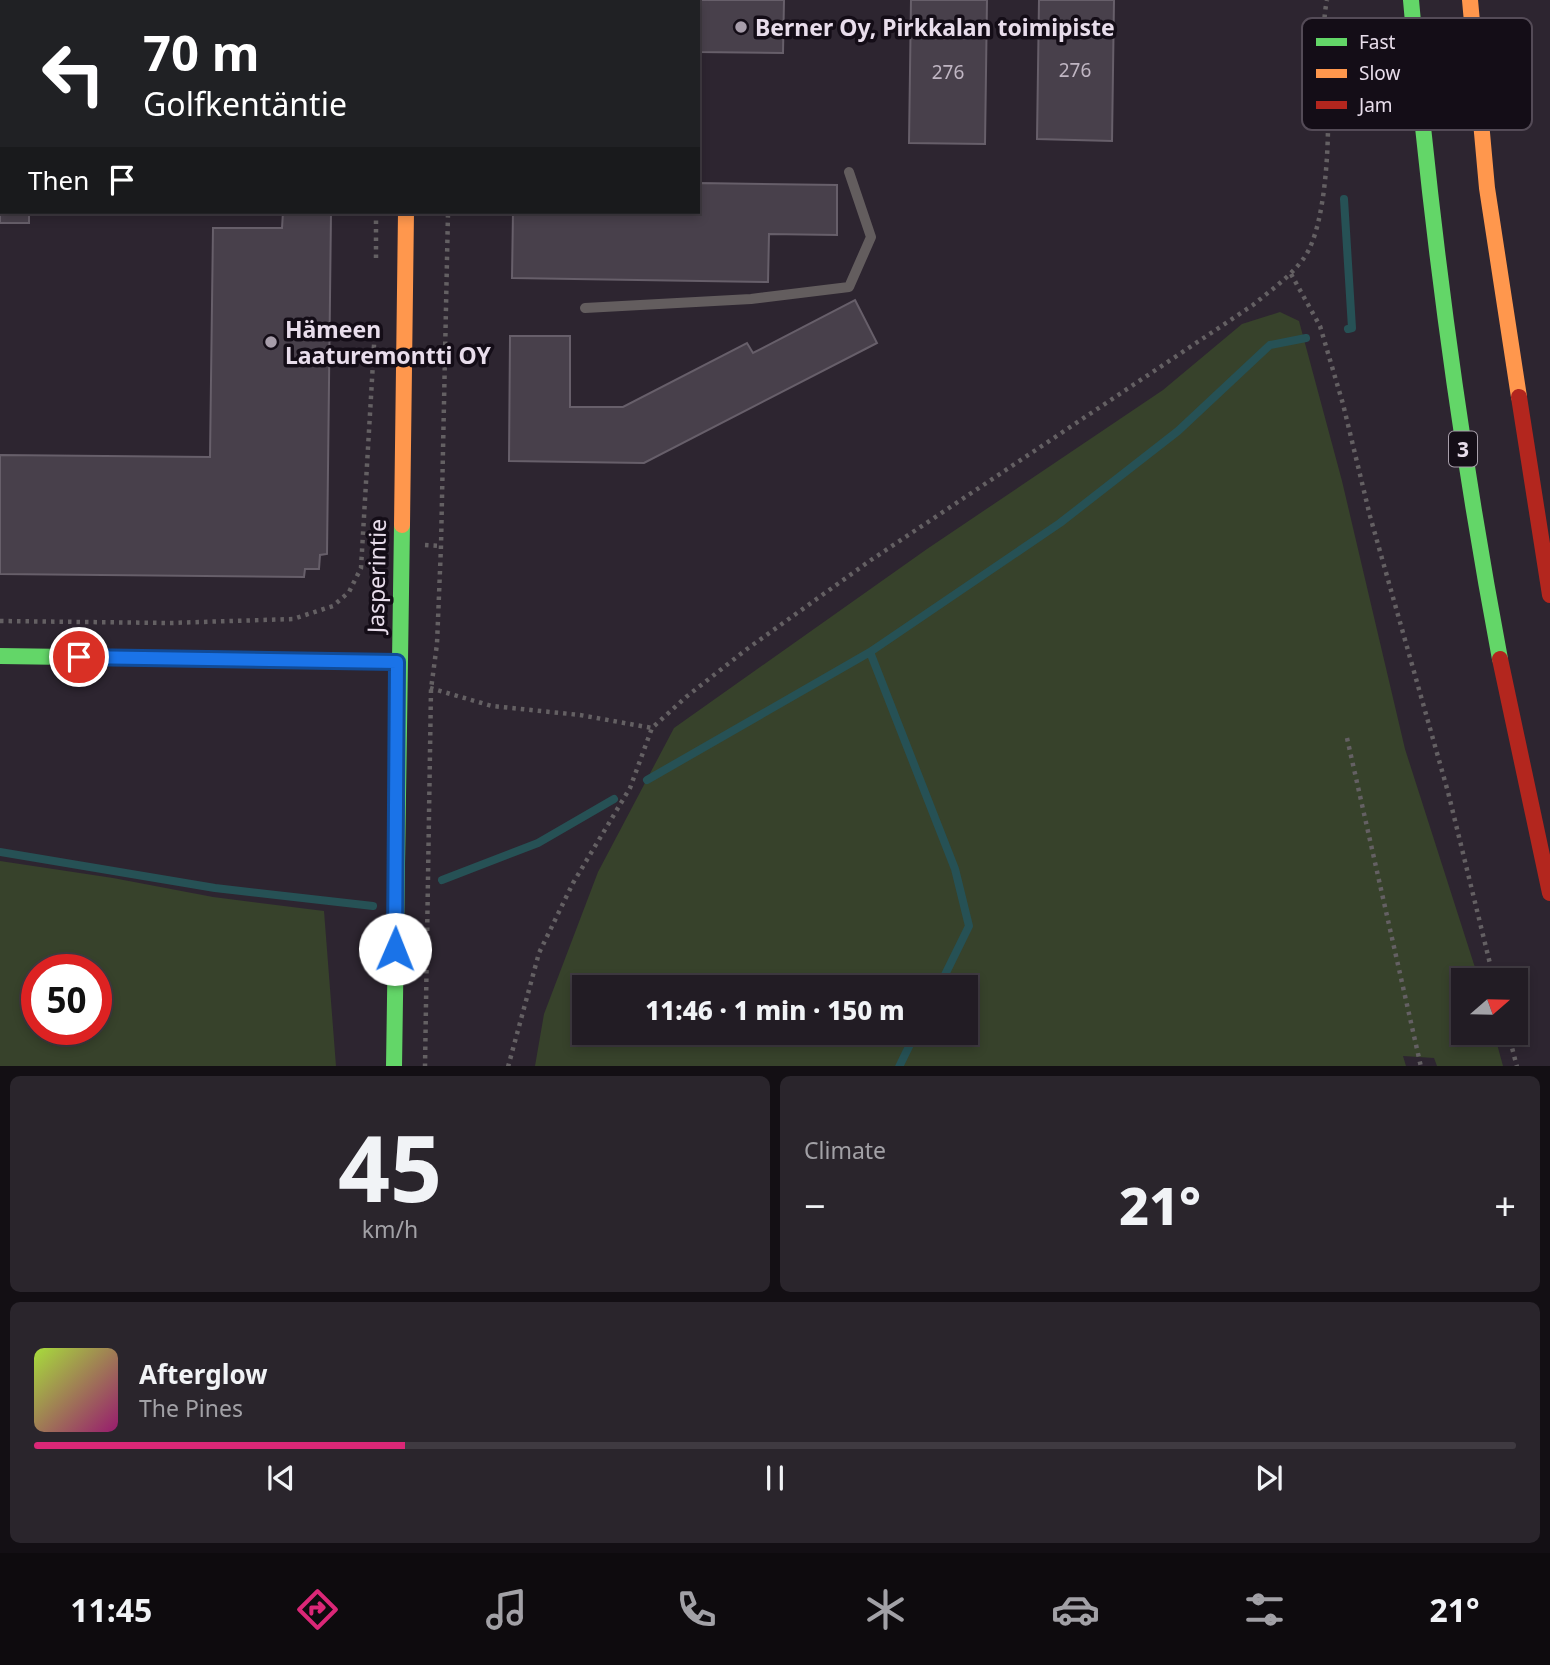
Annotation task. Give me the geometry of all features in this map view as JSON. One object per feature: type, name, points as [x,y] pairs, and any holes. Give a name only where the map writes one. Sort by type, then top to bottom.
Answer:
[{"type":"main road","name":"3","points":[[1410,0],[1412,18]]},
{"type":"main road","points":[[1470,0],[1472,18]]},
{"type":"main road","name":"3","points":[[1421,130],[1463,445],[1489,604],[1524,786],[1550,893]]},
{"type":"main road","points":[[1482,130],[1487,188],[1550,595]]},
{"type":"main road","name":"Jasperintie","points":[[394,1066],[397,662],[406,214]]},
{"type":"main road","points":[[0,656],[397,662]]},
{"type":"lane","points":[[585,308],[751,299],[849,287],[871,237],[849,172]]},
{"type":"path","points":[[1324,18],[1327,0]]},
{"type":"path","points":[[508,1066],[539,953],[573,883],[630,788],[652,728],[747,649],[871,560],[1253,305],[1292,274],[1306,256],[1312,241],[1323,189],[1328,130]]},
{"type":"path","points":[[376,214],[376,264]]},
{"type":"path","points":[[425,1066],[431,689],[437,644],[441,546],[448,214]]},
{"type":"path","points":[[1292,274],[1320,326],[1370,516],[1448,792],[1491,968]]},
{"type":"path","points":[[0,621],[170,623],[293,619],[333,606],[349,592],[361,568],[376,317]]},
{"type":"path","points":[[397,662],[431,689],[492,706],[580,715],[652,728]]},
{"type":"path","points":[[1347,738],[1421,1066]]},
{"type":"path","points":[[1511,1045],[1517,1066]]},
{"type":"green space","points":[[1280,312],[1299,321],[1342,481],[1405,749],[1475,968],[1451,968],[1451,1045],[1497,1045],[1503,1066],[1437,1066],[1434,1058],[1403,1056],[1406,1066],[535,1066],[544,1014],[598,872],[674,728],[927,549],[1163,390],[1242,324]]},
{"type":"green space","points":[[0,861],[213,897],[324,911],[336,1066],[0,1066]]},
{"type":"building","name":"Berner Oy, Pirkkalan toimipiste","points":[[700,0],[784,0],[783,53],[700,52]]},
{"type":"building","points":[[911,0],[987,0],[985,144],[909,143]]},
{"type":"building","points":[[1039,0],[1114,0],[1112,141],[1037,139]]},
{"type":"building","points":[[700,183],[837,185],[837,235],[769,234],[768,282],[512,278],[513,214],[700,214]]},
{"type":"building","points":[[0,214],[29,214],[29,223],[0,223]]},
{"type":"building","name":"Hämeen Laaturemontti OY","points":[[283,214],[331,214],[327,554],[320,555],[319,569],[305,569],[304,577],[0,574],[0,455],[210,457],[213,228],[282,228]]},
{"type":"building","points":[[855,300],[877,343],[644,463],[509,461],[510,336],[570,336],[570,407],[623,407],[747,343],[753,353]]},
{"type":"waterway","points":[[1344,199],[1352,328],[1348,329]]},
{"type":"waterway","points":[[647,780],[870,652],[1060,523],[1178,431],[1270,345],[1306,338]]},
{"type":"waterway","points":[[870,652],[955,869],[969,926],[945,975]]},
{"type":"waterway","points":[[442,880],[538,843],[614,799]]},
{"type":"waterway","points":[[0,852],[215,888],[373,906]]},
{"type":"waterway","points":[[899,1066],[910,1045]]},
{"type":"traffic: fast","points":[[1411,0],[1413,18]]},
{"type":"traffic: fast","points":[[1424,130],[1447,331],[1471,495],[1500,659]]},
{"type":"traffic: fast","points":[[394,1066],[402,525]]},
{"type":"traffic: fast","points":[[0,656],[397,662]]},
{"type":"traffic: slow","points":[[1470,0],[1472,18]]},
{"type":"traffic: slow","points":[[1482,130],[1487,188],[1519,397]]},
{"type":"traffic: slow","points":[[402,525],[406,214]]},
{"type":"traffic: jam","points":[[1519,397],[1550,595]]},
{"type":"traffic: jam","points":[[1500,659],[1550,893]]},
{"type":"place","name":"Berner Oy, Pirkkalan toimipiste","points":[[741,27]]},
{"type":"place","name":"Hämeen Laaturemontti OY","points":[[271,342]]},
{"type":"route","points":[[79,657],[397,662],[395,949]]}]
